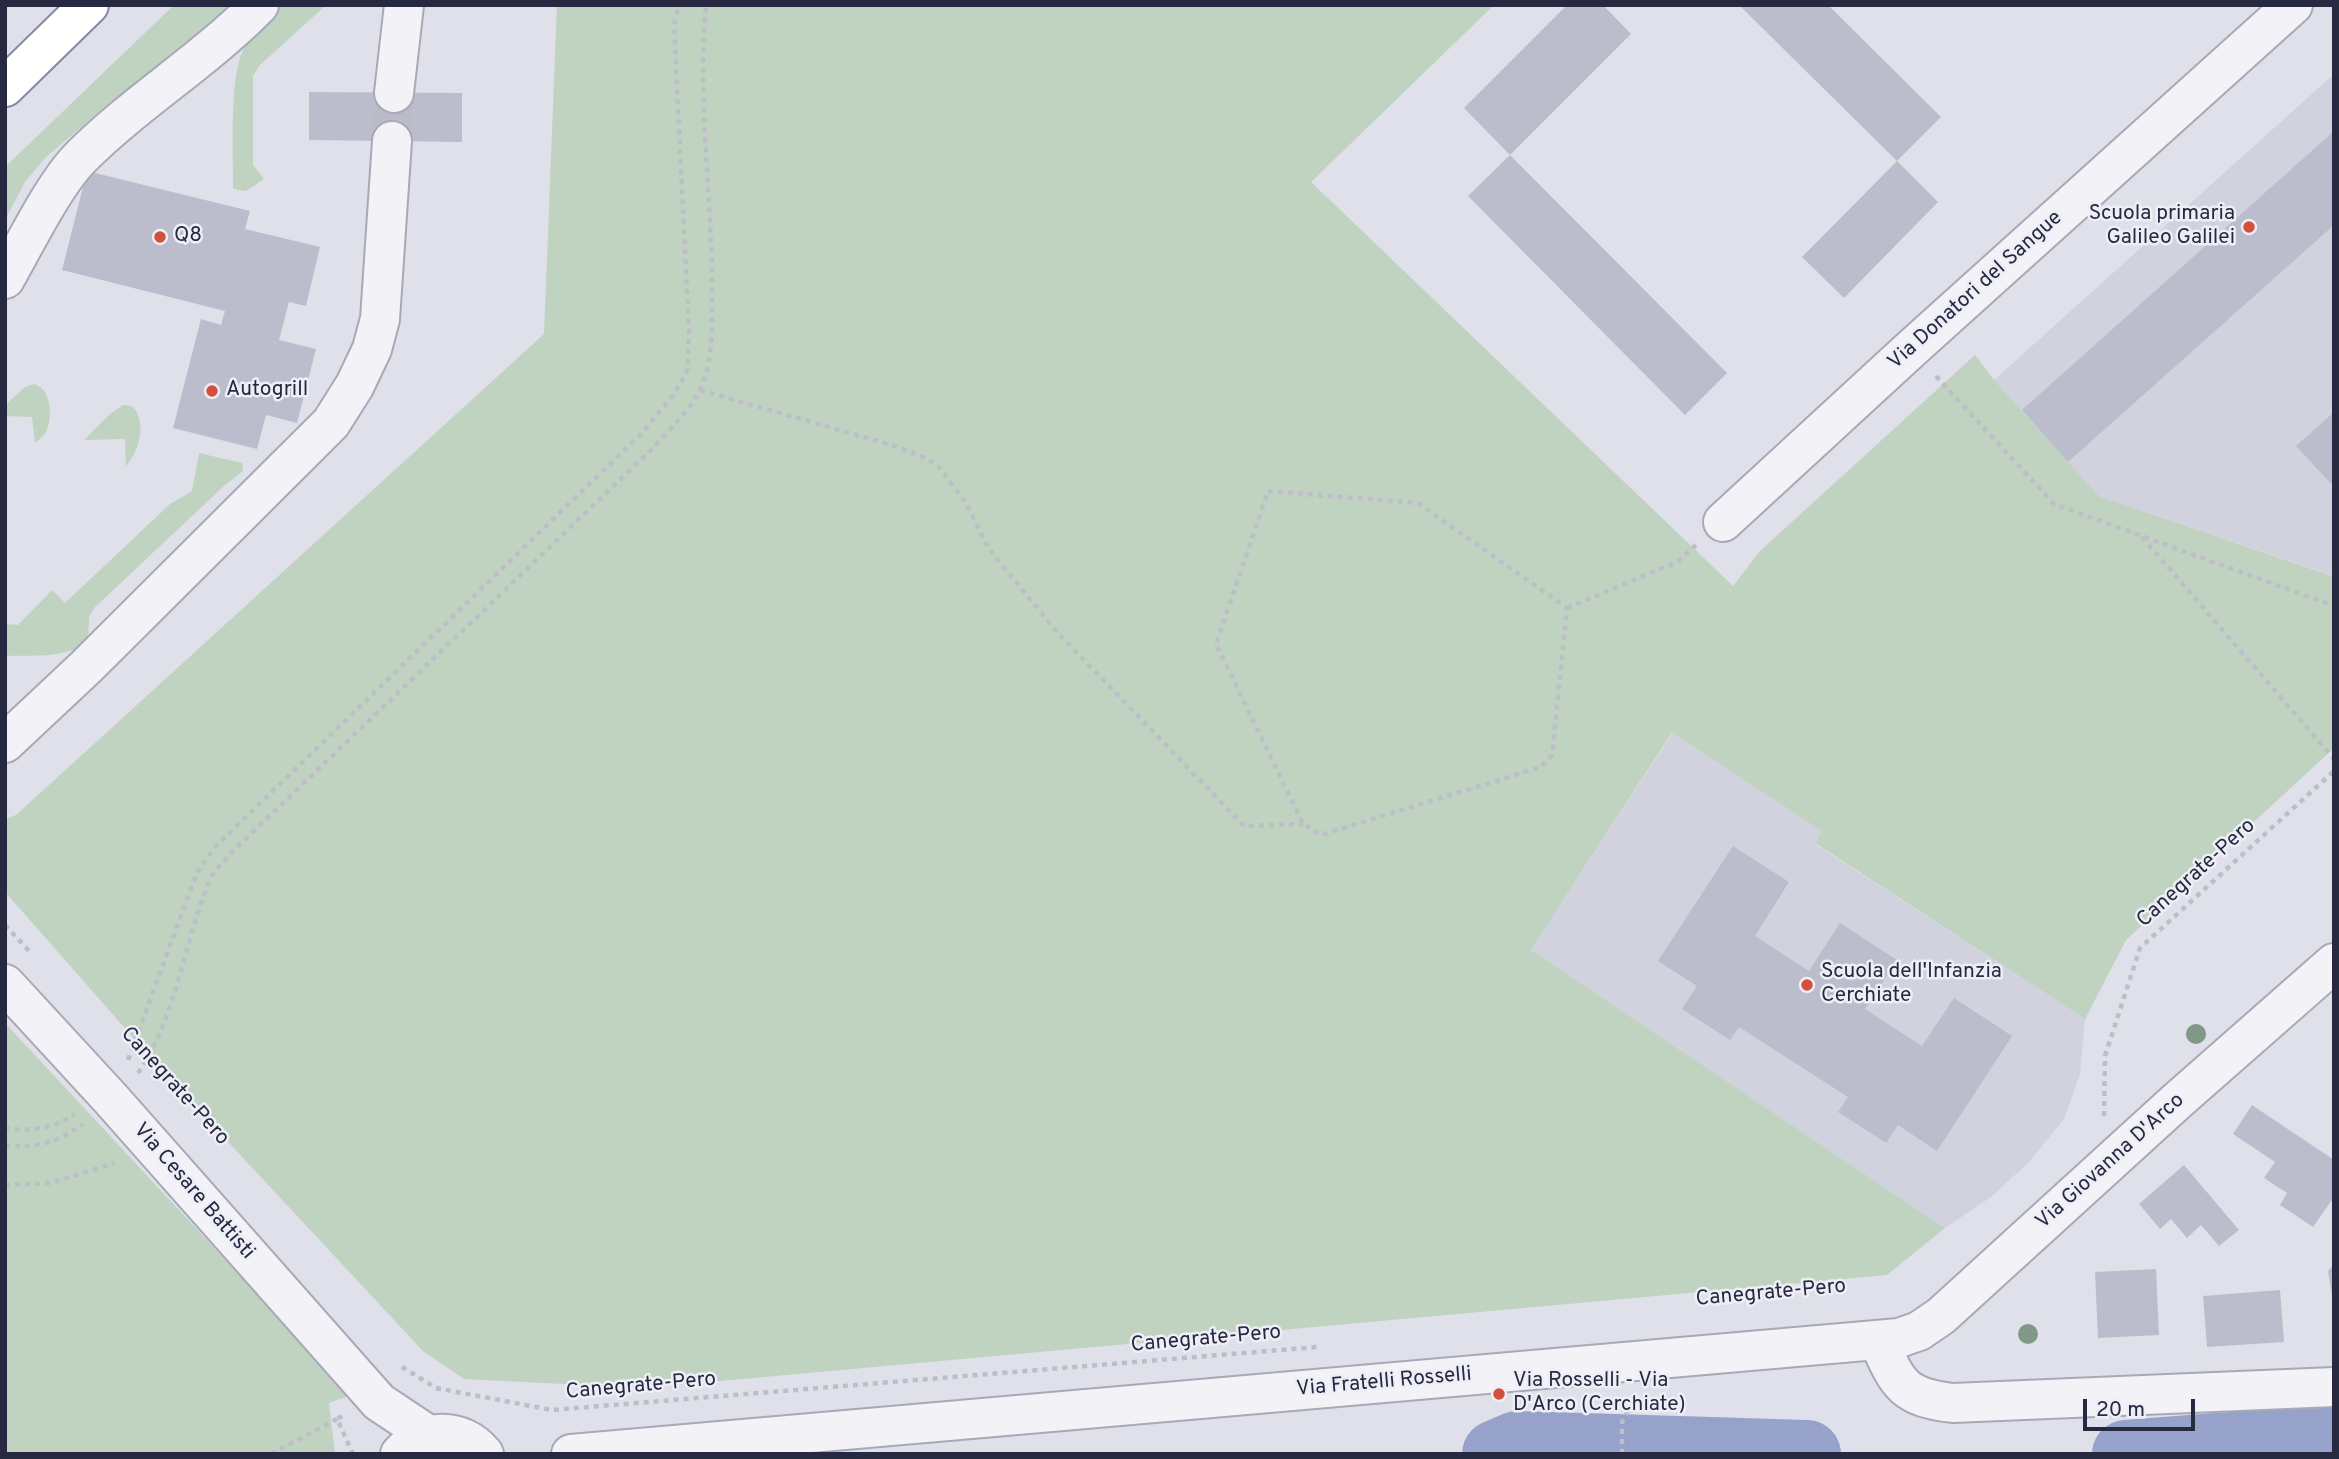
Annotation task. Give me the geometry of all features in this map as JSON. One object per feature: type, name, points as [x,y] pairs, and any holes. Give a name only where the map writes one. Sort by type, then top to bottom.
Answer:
[{"type":"highway","points":[[5,87],[89,5]]},
{"type":"street","points":[[5,279],[56,191],[79,159],[238,27],[259,5]]},
{"type":"street","points":[[394,93],[404,5]]},
{"type":"street","name":"Via Donatori del Sangue","points":[[1723,522],[2293,5]]},
{"type":"street","points":[[5,743],[86,667],[331,423],[355,385],[372,349],[380,319],[392,141]]},
{"type":"street","name":"Via Giovanna D'Arco","points":[[1878,1340],[1899,1338],[1920,1331],[1941,1316],[2334,963]]},
{"type":"street","name":"Via Cesare Battisti","points":[[5,984],[379,1402],[407,1447]]},
{"type":"street","points":[[1878,1340],[1891,1369],[1914,1395],[1930,1401],[1953,1403],[2334,1387]]},
{"type":"street","name":"Via Fratelli Rosselli","points":[[571,1454],[1878,1340]]},
{"type":"street","points":[[407,1447],[451,1434],[489,1452]]},
{"type":"path","points":[[126,1066],[197,872],[216,846],[642,433],[675,393],[688,369],[689,330],[674,25],[679,5]]},
{"type":"path","points":[[132,1079],[147,1059],[162,1023],[213,873],[655,446],[700,390],[712,346],[712,250],[702,42],[706,5]]},
{"type":"path","points":[[1911,349],[2054,504],[2334,606]]},
{"type":"path","points":[[700,390],[895,446],[928,459],[939,467],[966,503],[989,549],[1056,631],[1244,826],[1303,824]]},
{"type":"path","points":[[1268,491],[1418,503],[1567,608],[1552,755],[1541,767],[1321,835],[1303,824],[1216,644],[1268,491]]},
{"type":"path","points":[[1567,608],[1677,562],[1723,522]]},
{"type":"path","points":[[2141,536],[2334,759]]},
{"type":"path","name":"Canegrate-Pero","points":[[2104,1124],[2105,1056],[2140,948],[2334,771]]},
{"type":"path","points":[[5,925],[41,964]]},
{"type":"path","name":"Canegrate-Pero","points":[[121,1050],[148,1082]]},
{"type":"path","points":[[5,1128],[26,1130],[53,1126],[77,1111]]},
{"type":"path","points":[[5,1145],[24,1148],[45,1145],[69,1134],[86,1122]]},
{"type":"path","points":[[5,1185],[51,1183],[156,1150]]},
{"type":"path","name":"Canegrate-Pero","points":[[402,1367],[436,1388],[552,1410],[1330,1346]]},
{"type":"path","points":[[1622,1454],[1622,1422],[1635,1397]]},
{"type":"path","points":[[271,1454],[337,1419]]},
{"type":"shaded area","name":"Scuola primaria Galileo Galilei","points":[[2334,74],[2334,576],[2099,496],[1994,380]]},
{"type":"shaded area","name":"Scuola dell'Infanzia Cerchiate","points":[[1673,732],[1823,831],[1815,844],[2085,1019],[2080,1074],[2064,1119],[2030,1161],[1991,1197],[1945,1228],[1531,950]]},
{"type":"green space","points":[[174,5],[231,5],[170,61],[115,98],[46,157],[25,182],[5,220],[5,167]]},
{"type":"green space","points":[[282,5],[326,5],[259,66],[253,76],[253,165],[264,179],[246,191],[233,189],[234,93],[240,57],[254,34]]},
{"type":"green space","points":[[557,5],[1494,5],[1311,182],[1733,586],[1760,551],[1975,355],[1994,380],[2099,496],[2332,576],[2334,748],[2126,940],[2085,1019],[1815,843],[1822,831],[1672,732],[1531,950],[1945,1228],[1887,1275],[643,1388],[464,1379],[423,1351],[176,1086],[5,892],[5,819],[16,815],[544,334]]},
{"type":"green space","points":[[34,384],[44,391],[50,410],[47,430],[35,443],[32,417],[5,416],[5,405],[25,387]]},
{"type":"green space","points":[[123,405],[132,406],[140,420],[141,428],[135,453],[126,466],[125,439],[84,440]]},
{"type":"green space","points":[[199,453],[242,463],[243,471],[94,608],[89,617],[88,642],[59,654],[5,656],[5,624],[18,625],[52,590],[65,603],[170,504],[192,491]]},
{"type":"green space","points":[[5,1023],[351,1395],[329,1403],[335,1454],[5,1454]]},
{"type":"building","points":[[1567,5],[1603,5],[1631,34],[1510,155],[1464,108]]},
{"type":"building","points":[[1739,5],[1828,5],[1941,117],[1897,161]]},
{"type":"building","points":[[309,92],[462,93],[462,142],[309,140]]},
{"type":"building","points":[[2334,131],[2334,225],[2068,462],[2022,410]]},
{"type":"building","points":[[1510,155],[1727,373],[1685,415],[1468,196]]},
{"type":"building","points":[[1897,161],[1938,202],[1844,298],[1802,257]]},
{"type":"building","points":[[87,171],[250,211],[245,229],[320,247],[306,306],[289,302],[279,340],[316,349],[297,423],[266,415],[257,449],[173,428],[201,319],[221,325],[225,311],[62,270]]},
{"type":"building","points":[[2334,412],[2334,487],[2296,446]]},
{"type":"building","points":[[1733,846],[1789,882],[1755,936],[1809,971],[1840,923],[1897,960],[1865,1009],[1922,1046],[1954,998],[2012,1036],[1937,1151],[1898,1125],[1886,1143],[1838,1112],[1848,1097],[1739,1027],[1730,1040],[1682,1009],[1697,986],[1658,961]]},
{"type":"building","points":[[2252,1105],[2334,1160],[2334,1197],[2313,1227],[2280,1205],[2287,1193],[2264,1178],[2275,1162],[2233,1134]]},
{"type":"building","points":[[2184,1165],[2239,1230],[2219,1246],[2201,1225],[2187,1238],[2171,1219],[2160,1229],[2139,1204]]},
{"type":"building","points":[[2334,1264],[2334,1296],[2332,1296],[2328,1271]]},
{"type":"building","points":[[2156,1269],[2159,1335],[2098,1338],[2095,1272]]},
{"type":"building","points":[[2280,1290],[2284,1342],[2207,1347],[2203,1296]]},
{"type":"waterway","points":[[2126,1454],[2334,1438]]},
{"type":"waterway","points":[[1496,1454],[1517,1445],[1807,1454]]},
{"type":"tunnel","points":[[392,141],[394,93]]},
{"type":"place","name":"Scuola primaria Galileo Galilei","points":[[2249,227]]},
{"type":"place","name":"Q8","points":[[160,237]]},
{"type":"place","name":"Autogrill","points":[[212,391]]},
{"type":"place","name":"Scuola dell'Infanzia Cerchiate","points":[[1807,985]]},
{"type":"place","name":"Via Rosselli - Via D'Arco (Cerchiate)","points":[[1499,1394]]}]
